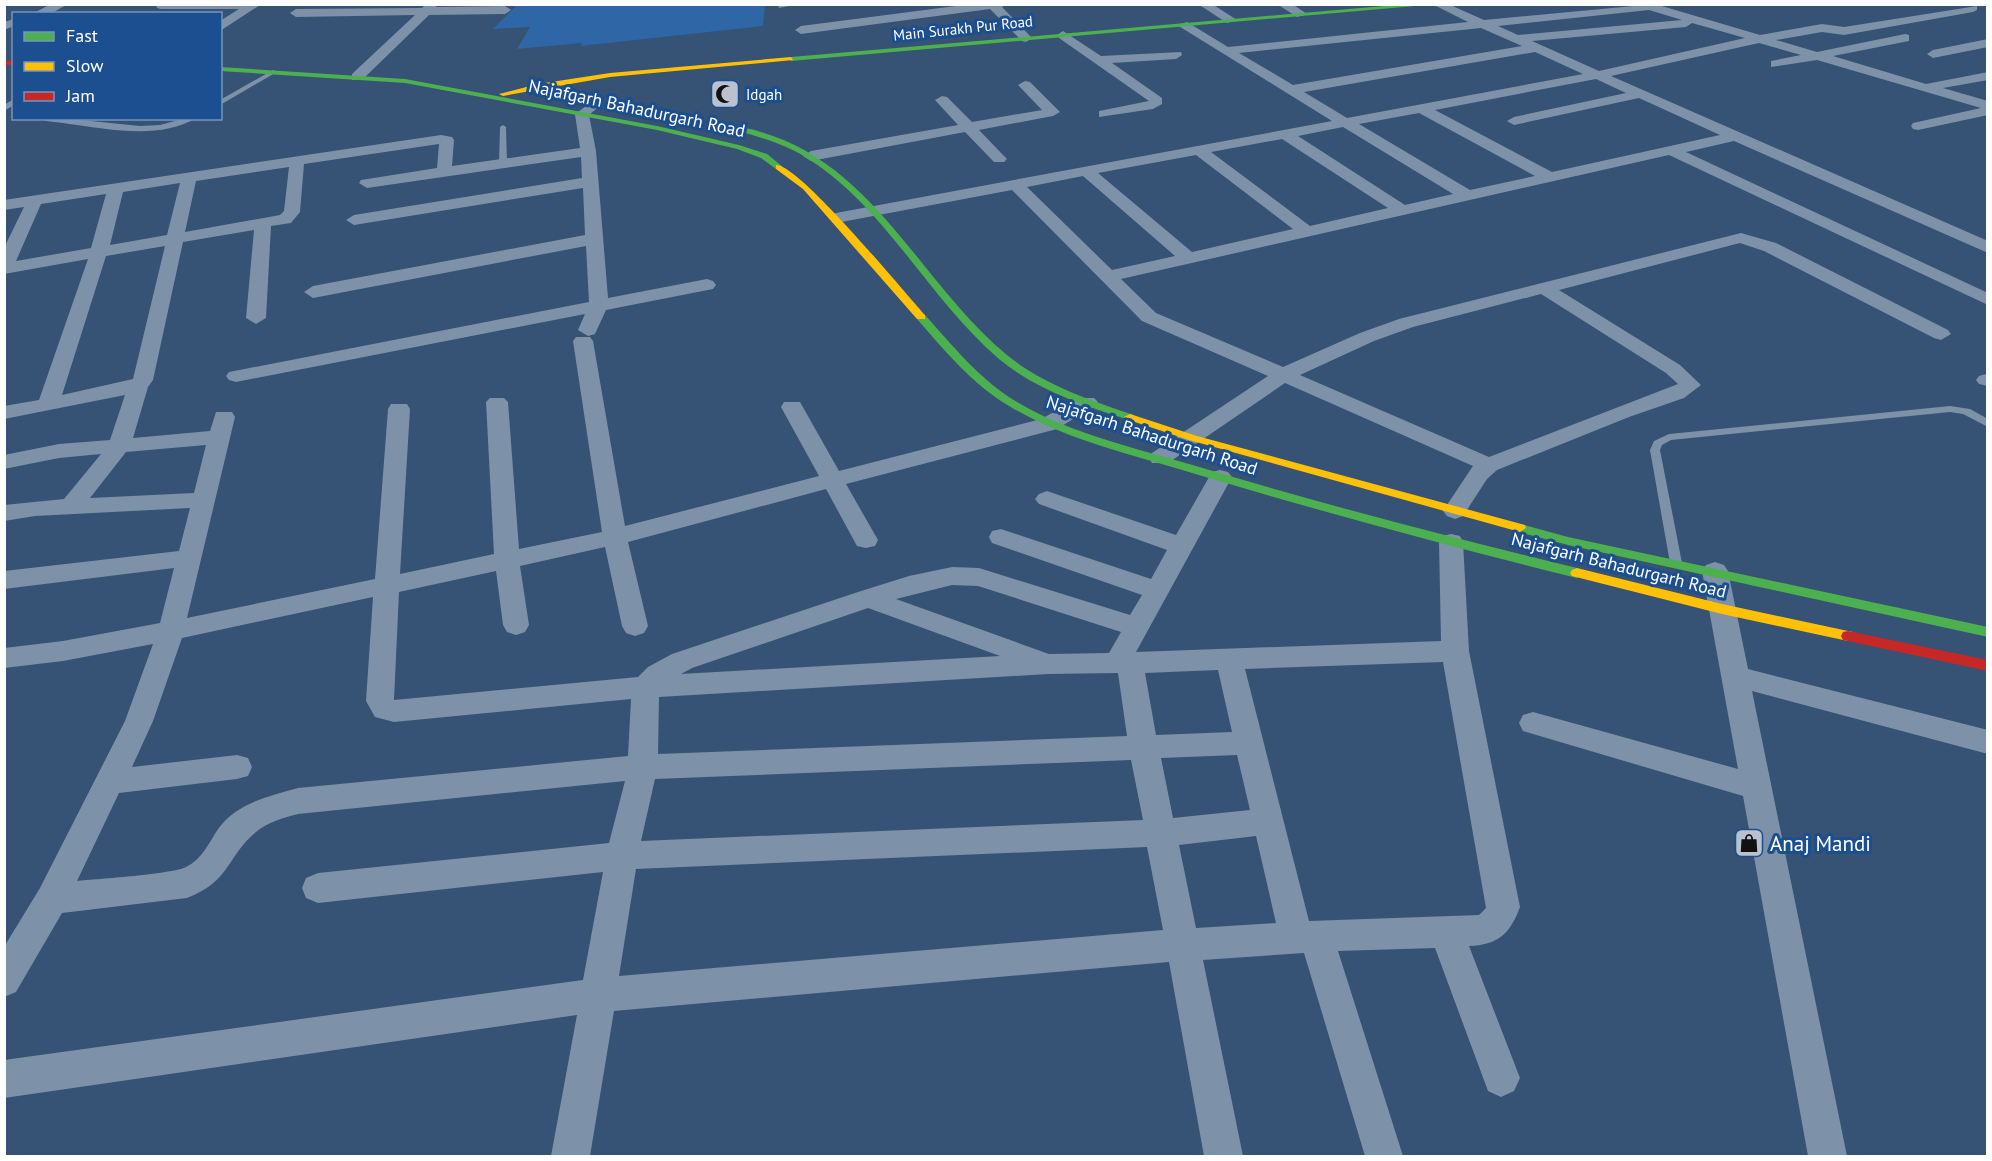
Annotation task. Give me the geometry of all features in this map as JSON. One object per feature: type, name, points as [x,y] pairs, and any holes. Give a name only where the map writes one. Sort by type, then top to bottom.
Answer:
[{"type":"main road","name":"Main Surakh Pur Road","points":[[495,97],[580,78],[627,73],[792,61],[1026,38],[1436,4]]},
{"type":"main road","name":"Najafgarh Bahadurgarh Road","points":[[222,60],[369,68],[640,110]]},
{"type":"main road","name":"Najafgarh Bahadurgarh Road","points":[[222,69],[405,81],[582,114],[739,147],[764,156],[806,187],[976,378],[1011,404],[1049,424],[1220,477],[1452,542],[1722,609],[1988,666]]},
{"type":"main road","name":"Najafgarh Bahadurgarh Road","points":[[728,127],[786,143],[811,156],[844,182],[872,211],[947,299],[1003,357],[1042,382],[1087,402],[1193,438],[1568,541],[1715,571],[1988,632]]},
{"type":"street","points":[[43,12],[63,4]]},
{"type":"street","points":[[1203,4],[1231,20]]},
{"type":"street","points":[[1282,4],[1301,14]]},
{"type":"street","points":[[1436,4],[1988,248]]},
{"type":"street","points":[[161,6],[253,5]]},
{"type":"street","points":[[222,26],[253,5]]},
{"type":"street","points":[[801,30],[996,5],[1026,38]]},
{"type":"street","points":[[1226,51],[1645,6],[1988,106]]},
{"type":"street","points":[[1842,32],[1967,6],[1988,12]]},
{"type":"street","points":[[296,13],[428,8],[505,10]]},
{"type":"street","points":[[357,77],[369,68],[428,8]]},
{"type":"street","points":[[1515,39],[1698,22]]},
{"type":"street","points":[[1183,25],[1466,195]]},
{"type":"street","points":[[836,218],[1598,75],[1759,39],[1822,28],[1877,44]]},
{"type":"street","points":[[1776,64],[1921,34]]},
{"type":"street","points":[[1063,35],[1157,101],[1153,105],[1104,114]]},
{"type":"street","points":[[1933,54],[1988,43]]},
{"type":"street","points":[[1291,90],[1536,48]]},
{"type":"street","points":[[1100,60],[1176,55]]},
{"type":"street","points":[[1925,87],[1988,76]]},
{"type":"street","points":[[811,156],[1053,112],[1025,85]]},
{"type":"street","points":[[1514,121],[1640,94]]},
{"type":"street","points":[[942,100],[999,159]]},
{"type":"street","points":[[596,103],[582,114],[588,150],[598,305],[585,336],[615,537],[635,626]]},
{"type":"street","points":[[1421,108],[1549,177]]},
{"type":"street","points":[[1918,126],[1988,111]]},
{"type":"street","points":[[1285,134],[1402,210]]},
{"type":"street","points":[[1108,276],[1735,136]]},
{"type":"street","points":[[4,205],[445,139],[444,172]]},
{"type":"street","points":[[367,183],[588,150]]},
{"type":"street","points":[[1199,150],[1306,231]]},
{"type":"street","points":[[1670,150],[1988,300]]},
{"type":"street","points":[[4,269],[263,224],[291,216],[297,160]]},
{"type":"street","points":[[1086,171],[1188,258]]},
{"type":"street","points":[[70,507],[119,446],[138,386],[143,380],[189,177]]},
{"type":"street","points":[[354,220],[590,182]]},
{"type":"street","points":[[1015,184],[1149,317],[1489,465]]},
{"type":"street","points":[[48,404],[99,252],[116,188]]},
{"type":"street","points":[[4,269],[35,200]]},
{"type":"street","points":[[256,318],[263,224]]},
{"type":"street","points":[[1160,458],[1193,438],[1283,375],[1367,337],[1406,323],[1741,238],[1781,252],[1941,334]]},
{"type":"street","points":[[313,292],[593,239]]},
{"type":"street","points":[[236,376],[706,285]]},
{"type":"street","points":[[1455,511],[1478,474],[1489,465],[1621,412],[1677,394],[1691,385],[1673,369],[1543,288]]},
{"type":"street","points":[[4,413],[138,386]]},
{"type":"street","points":[[497,402],[507,560],[516,625]]},
{"type":"street","points":[[4,658],[63,651],[171,631],[615,537],[1049,424],[1087,402]]},
{"type":"street","points":[[792,407],[866,540]]},
{"type":"street","points":[[399,409],[380,701],[385,708],[394,711],[645,687],[1048,664],[1455,651]]},
{"type":"street","points":[[4,462],[60,451],[119,446],[221,427],[171,631],[139,721],[52,899],[4,980]]},
{"type":"street","points":[[1220,477],[1137,627],[1124,663],[1144,748],[1224,1156]]},
{"type":"street","points":[[1047,499],[1182,546]]},
{"type":"street","points":[[4,513],[202,500]]},
{"type":"street","points":[[1001,537],[1157,591]]},
{"type":"street","points":[[4,1079],[597,995],[1183,945],[1306,937],[1486,930],[1499,918],[1503,907],[1455,651],[1452,542]]},
{"type":"street","points":[[4,580],[188,558]]},
{"type":"street","points":[[1715,571],[1828,1156]]},
{"type":"street","points":[[572,1156],[597,995],[622,856],[643,767],[645,687],[658,674],[682,661],[867,598],[952,576],[979,577],[1137,627]]},
{"type":"street","points":[[867,598],[1048,664]]},
{"type":"street","points":[[1229,660],[1268,821],[1306,937],[1384,1156]]},
{"type":"street","points":[[1735,676],[1988,742]]},
{"type":"street","points":[[1533,723],[1756,787]]},
{"type":"street","points":[[52,899],[187,883],[202,877],[214,865],[244,822],[264,811],[298,801],[643,767],[1249,743]]},
{"type":"street","points":[[108,782],[237,768]]},
{"type":"street","points":[[318,888],[622,856],[1161,833],[1268,821]]},
{"type":"street","points":[[1446,931],[1501,1078]]},
{"type":"lane","points":[[222,102],[273,72]]},
{"type":"lane","points":[[222,95],[232,96]]},
{"type":"lane","points":[[60,120],[150,129],[176,126],[189,120]]},
{"type":"lane","points":[[503,127],[503,163]]},
{"type":"lane","points":[[1676,563],[1655,450],[1658,443],[1669,437],[1950,409],[1966,411],[1988,424]]},
{"type":"shaded area","points":[[517,5],[765,5],[763,26],[581,46],[582,43],[517,49],[530,27],[493,29]]},
{"type":"traffic: fast","points":[[791,59],[1435,4]]},
{"type":"traffic: fast","points":[[222,69],[405,81],[657,128],[739,147],[764,156],[779,167]]},
{"type":"traffic: fast","points":[[745,130],[793,147],[820,163],[845,184],[869,207],[955,309],[1016,367],[1047,385],[1130,417]]},
{"type":"traffic: fast","points":[[921,317],[987,386],[1013,404],[1053,424],[1118,447],[1330,509],[1577,573]]},
{"type":"traffic: fast","points":[[1520,528],[1568,541],[1988,632]]},
{"type":"traffic: slow","points":[[503,94],[610,75],[791,59]]},
{"type":"traffic: slow","points":[[779,167],[806,187],[921,317]]},
{"type":"traffic: slow","points":[[1130,417],[1193,438],[1520,528]]},
{"type":"traffic: slow","points":[[1577,573],[1722,609],[1848,636]]},
{"type":"traffic: jam","points":[[4,63],[12,63]]},
{"type":"traffic: jam","points":[[1848,636],[1988,666]]},
{"type":"place","name":"Idgah","points":[[725,94]]},
{"type":"place","name":"Anaj Mandi","points":[[1749,843]]}]
